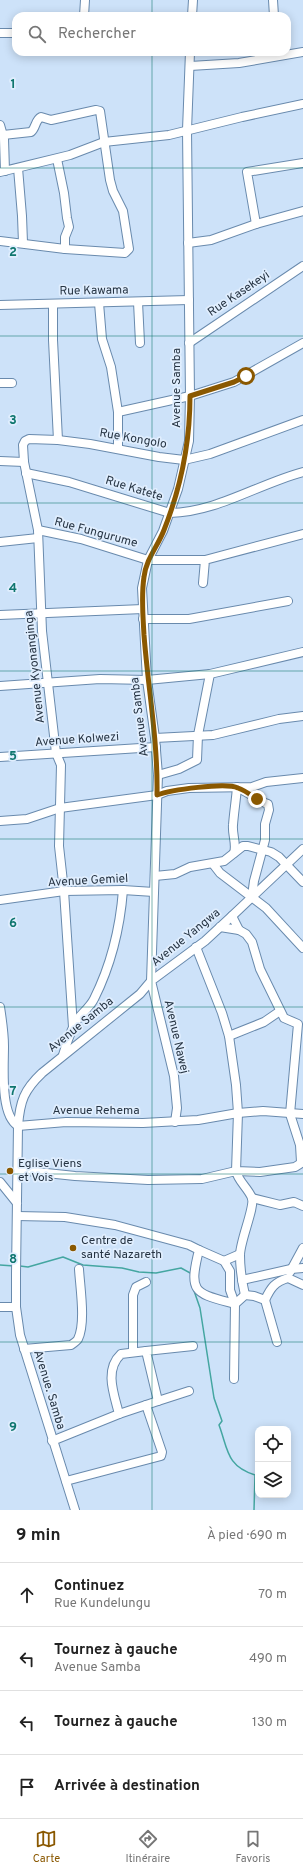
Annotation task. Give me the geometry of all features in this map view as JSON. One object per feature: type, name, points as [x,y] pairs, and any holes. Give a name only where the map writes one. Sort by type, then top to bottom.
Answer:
[{"type":"street","points":[[84,12],[85,0]]},
{"type":"street","points":[[192,12],[193,0]]},
{"type":"street","points":[[273,0],[274,12]]},
{"type":"street","points":[[0,33],[12,33]]},
{"type":"street","points":[[291,53],[303,52]]},
{"type":"street","name":"Avenue Samba","points":[[16,1274],[19,1107],[29,1085],[140,994],[151,981],[158,775],[155,738],[147,680],[142,588],[148,560],[163,532],[170,513],[189,441],[190,396],[187,130],[190,56]]},
{"type":"street","points":[[190,66],[238,63],[269,56]]},
{"type":"street","points":[[0,125],[3,136],[2,171],[57,159],[104,142],[170,135],[303,104]]},
{"type":"street","points":[[0,241],[65,249],[124,252],[129,249],[124,211],[113,191],[110,180],[104,142],[102,114],[98,110],[52,120],[41,117],[37,120],[34,130],[31,132],[3,136]]},
{"type":"street","points":[[57,159],[64,193],[66,218],[69,227],[65,237],[65,249]]},
{"type":"street","points":[[256,224],[247,172],[303,164]]},
{"type":"street","points":[[18,168],[22,216],[22,243]]},
{"type":"street","points":[[188,243],[211,240],[256,224],[303,211]]},
{"type":"street","name":"Rue Kasekeyi","points":[[189,342],[303,266]]},
{"type":"street","name":"Rue Kawama","points":[[0,305],[189,300]]},
{"type":"street","points":[[138,302],[140,342]]},
{"type":"street","points":[[99,303],[102,339],[111,367],[118,412],[118,449]]},
{"type":"street","points":[[52,304],[58,440]]},
{"type":"street","points":[[118,412],[190,396],[234,382],[303,343]]},
{"type":"street","points":[[0,383],[12,383]]},
{"type":"street","name":"Rue Kongolo","points":[[25,441],[29,439],[58,440],[184,460],[210,454],[303,420]]},
{"type":"street","name":"Avenue Kyonanginga","points":[[25,441],[23,445],[24,462],[38,534],[41,614],[56,753],[61,765],[59,846],[64,891],[73,1027]]},
{"type":"street","points":[[0,461],[24,462]]},
{"type":"street","name":"Rue Katete","points":[[26,473],[69,482],[170,513],[184,513],[203,508],[303,472]]},
{"type":"street","name":"Rue Fungurume","points":[[0,542],[38,534],[81,539],[148,560],[205,560],[303,534]]},
{"type":"street","points":[[203,583],[205,560]]},
{"type":"street","points":[[143,619],[189,619],[288,601]]},
{"type":"street","points":[[0,615],[143,609]]},
{"type":"street","points":[[0,686],[100,679],[147,680],[210,674],[303,652]]},
{"type":"street","points":[[158,775],[178,769],[197,760],[198,735],[210,674]]},
{"type":"street","points":[[155,738],[221,733],[279,719],[303,716]]},
{"type":"street","name":"Avenue Kolwezi","points":[[0,757],[156,747]]},
{"type":"street","points":[[0,821],[27,819],[60,808],[157,795],[167,791],[189,788],[252,787],[266,782],[303,778]]},
{"type":"street","points":[[237,787],[268,804],[269,810],[263,849],[254,881],[252,896]]},
{"type":"street","points":[[234,853],[236,847],[233,837],[233,825],[237,787]]},
{"type":"street","points":[[155,876],[175,874],[190,867],[224,861],[243,846],[263,849],[279,856],[303,882]]},
{"type":"street","points":[[232,916],[303,848]]},
{"type":"street","points":[[213,864],[220,873],[266,908],[303,948]]},
{"type":"street","points":[[63,1056],[73,1027],[82,1013],[93,1001],[113,954],[117,941],[123,890]]},
{"type":"street","name":"Avenue Gemiel","points":[[0,900],[64,891],[123,890],[154,892]]},
{"type":"street","name":"Avenue Yangwa","points":[[151,981],[196,947],[232,916],[239,930],[246,934],[252,942],[260,969],[284,1018],[298,1024],[299,1028],[291,1089],[290,1114]]},
{"type":"street","points":[[220,927],[239,930]]},
{"type":"street","points":[[196,947],[222,1013],[229,1036],[236,1085],[238,1113],[236,1171],[252,1198],[251,1213],[246,1225],[240,1254],[245,1295]]},
{"type":"street","name":"Avenue Nawej","points":[[151,981],[174,1076],[177,1108],[175,1122]]},
{"type":"street","points":[[0,1007],[4,1045],[1,1099],[7,1118],[18,1126]]},
{"type":"street","points":[[229,1036],[264,1022],[280,1011]]},
{"type":"street","name":"Avenue Rehema","points":[[18,1126],[66,1122],[175,1122],[212,1119],[238,1113],[263,1111],[303,1114]]},
{"type":"street","points":[[18,1170],[75,1176],[148,1180],[202,1179],[236,1171],[260,1172],[295,1167],[299,1166],[302,1162],[300,1145],[290,1114]]},
{"type":"street","points":[[0,1182],[17,1203]]},
{"type":"street","points":[[252,1198],[280,1205],[294,1202],[303,1206]]},
{"type":"street","points":[[17,1216],[65,1217],[127,1228],[199,1250],[224,1261],[230,1271],[230,1290],[235,1304],[234,1379]]},
{"type":"street","points":[[277,1342],[265,1300],[271,1286],[288,1278],[291,1269],[303,1248]]},
{"type":"street","points":[[199,1250],[193,1272],[198,1291],[203,1295],[235,1304]]},
{"type":"street","points":[[224,1261],[240,1254]]},
{"type":"street","points":[[242,1280],[291,1269],[303,1268]]},
{"type":"street","points":[[24,1349],[71,1345],[78,1340],[81,1331],[82,1315],[79,1269]]},
{"type":"street","name":"Avenue. Samba","points":[[16,1274],[16,1307],[20,1335],[52,1441],[75,1510]]},
{"type":"street","points":[[288,1278],[303,1285]]},
{"type":"street","points":[[133,1352],[133,1295],[136,1287],[146,1282]]},
{"type":"street","points":[[235,1304],[245,1295],[254,1296],[265,1300]]},
{"type":"street","points":[[0,1308],[16,1307]]},
{"type":"street","points":[[119,1414],[111,1370],[114,1362],[121,1354],[193,1346]]},
{"type":"street","points":[[146,1351],[158,1401]]},
{"type":"street","points":[[52,1441],[119,1414],[189,1391]]},
{"type":"street","points":[[66,1481],[161,1456],[162,1452],[146,1405]]},
{"type":"waterway","points":[[20,1266],[28,1267],[63,1257],[83,1265],[122,1268],[139,1272],[156,1273],[181,1268],[192,1274]]},
{"type":"waterway","points":[[0,1265],[14,1266]]},
{"type":"waterway","points":[[192,1285],[200,1308],[214,1398],[222,1421],[219,1425],[233,1462],[238,1467],[255,1475],[254,1510]]},
{"type":"place","name":"Eglise Viens et Vois","points":[[10,1171]]},
{"type":"place","name":"Centre de santé Nazareth","points":[[73,1248]]},
{"type":"route","points":[[246,376],[234,382],[190,396],[189,441],[178,488],[163,532],[148,560],[142,588],[147,680],[156,747],[158,775],[157,795],[167,791],[178,791],[189,788],[237,787],[257,799]]}]
